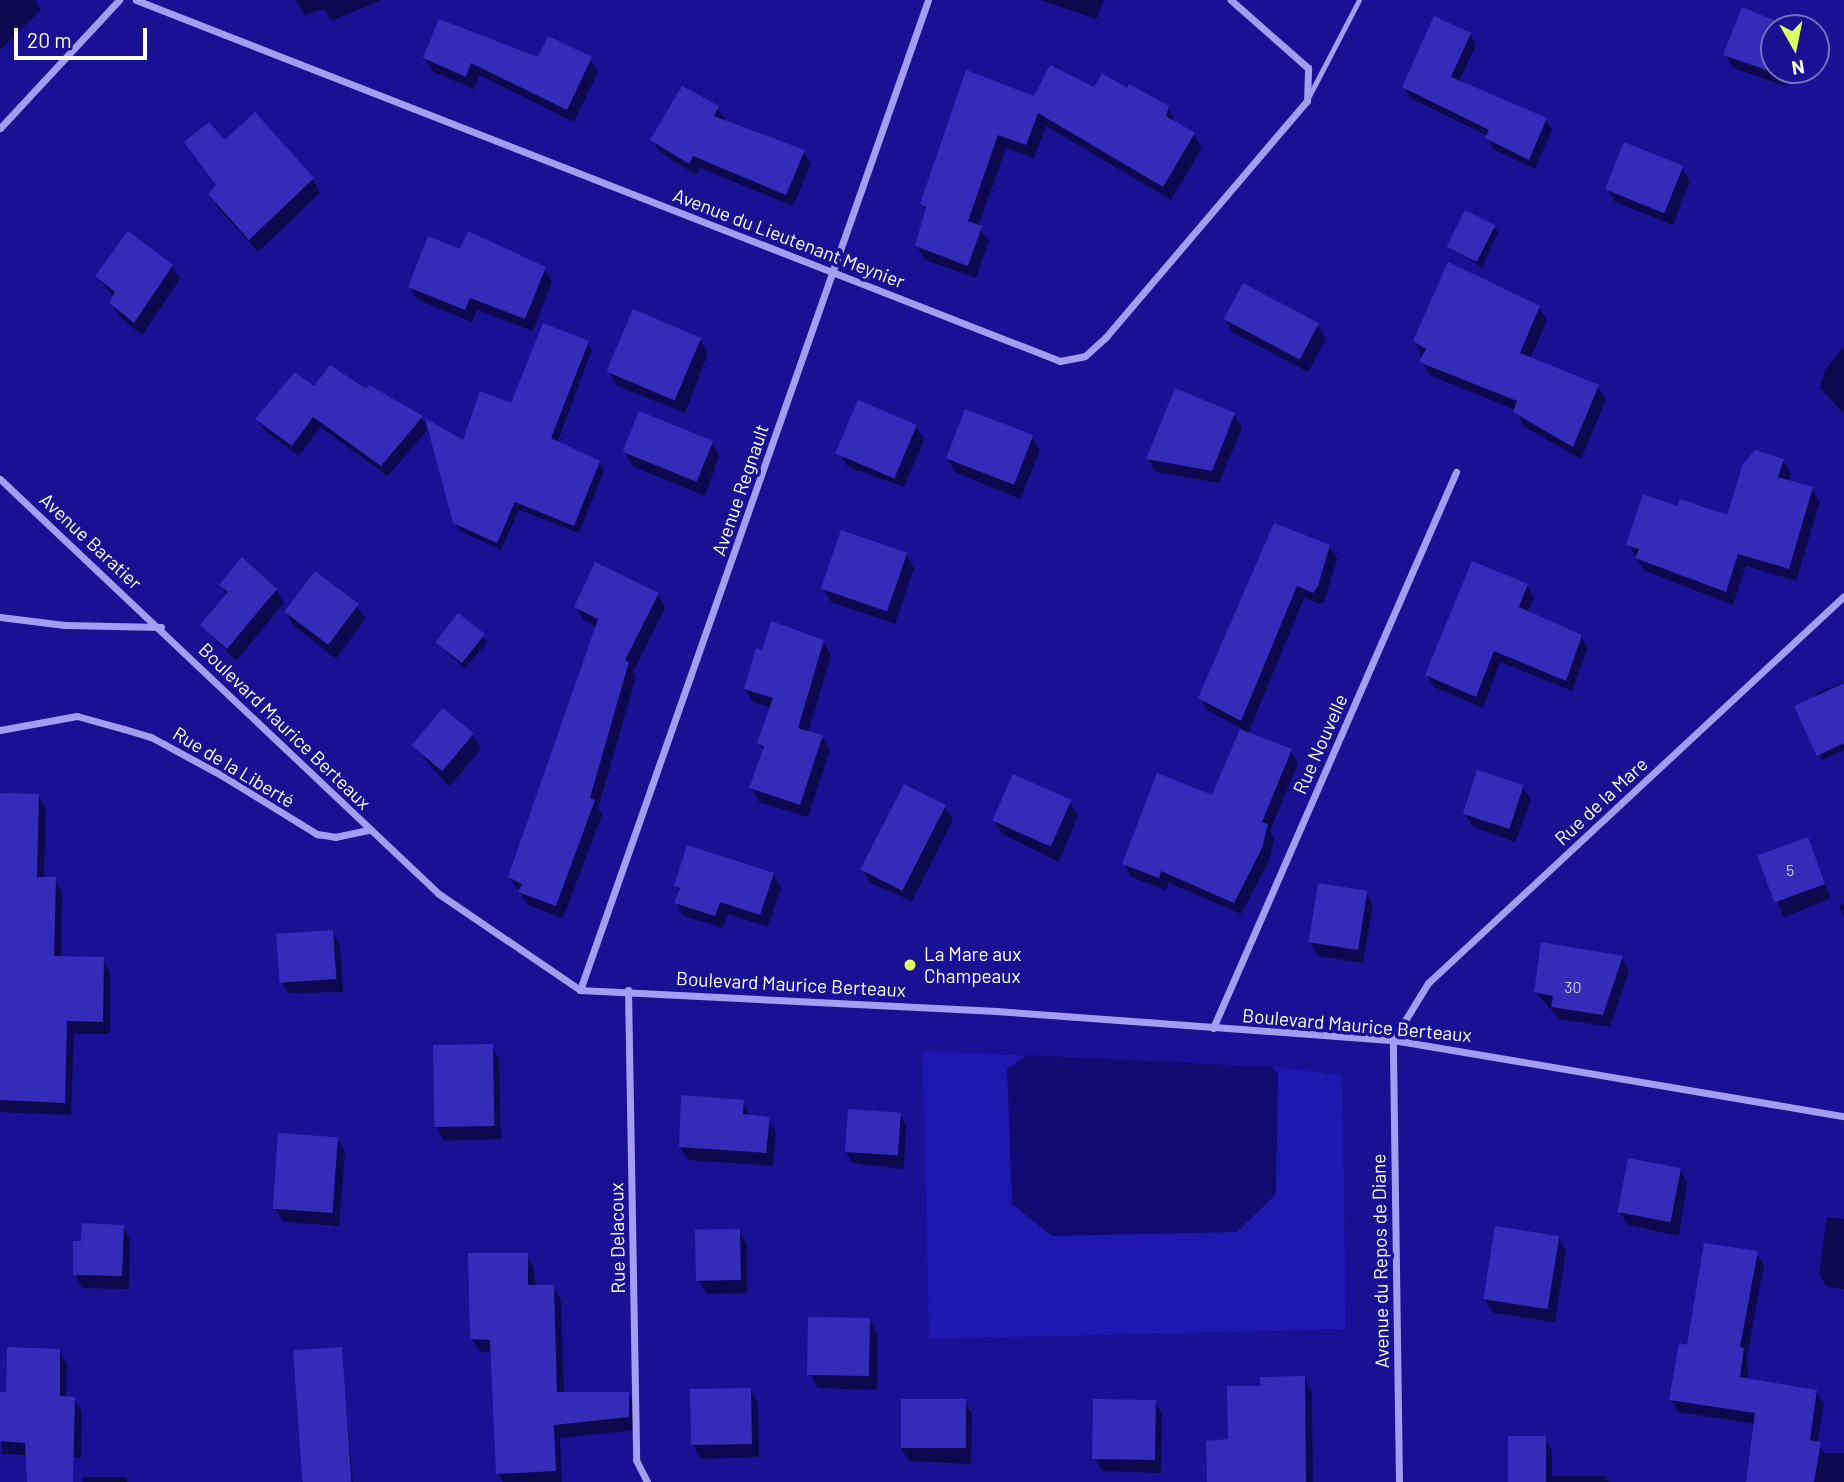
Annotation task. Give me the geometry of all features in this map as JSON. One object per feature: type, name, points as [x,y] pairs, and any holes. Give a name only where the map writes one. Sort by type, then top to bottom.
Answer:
[{"type":"street","points":[[0,128],[119,0]]},
{"type":"street","name":"Avenue du Lieutenant Meynier","points":[[136,0],[1060,361],[1085,356],[1307,101]]},
{"type":"street","name":"Avenue Regnault","points":[[580,990],[928,0]]},
{"type":"street","points":[[1231,0],[1308,68],[1307,101]]},
{"type":"street","name":"Rue Nouvelle","points":[[1213,1028],[1456,472]]},
{"type":"street","name":"Avenue Baratier","points":[[0,479],[161,626]]},
{"type":"street","name":"Rue de la Mare","points":[[1393,1040],[1428,983],[1844,596]]},
{"type":"street","points":[[0,617],[65,625],[161,626]]},
{"type":"street","name":"Boulevard Maurice Berteaux","points":[[161,626],[369,830],[439,894],[580,990],[628,990],[1393,1040],[1844,1116]]},
{"type":"street","name":"Rue de la Liberté","points":[[0,730],[77,716],[151,737],[317,834],[335,837],[369,830]]},
{"type":"street","name":"Rue Delacoux","points":[[628,990],[636,1460],[647,1482]]},
{"type":"street","name":"Avenue du Repos de Diane","points":[[1393,1040],[1399,1482]]},
{"type":"lane","points":[[1307,101],[1359,0]]},
{"type":"shaded area","points":[[923,1051],[1272,1067],[1342,1075],[1346,1329],[929,1339]]},
{"type":"shaded area","points":[[1027,1055],[1272,1067],[1278,1074],[1276,1194],[1237,1232],[1052,1236],[1012,1204],[1007,1069]]},
{"type":"building","points":[[1742,7],[1760,14],[1760,68],[1723,55]]},
{"type":"building","points":[[1434,16],[1471,33],[1451,77],[1547,118],[1529,160],[1485,138],[1489,130],[1402,87]]},
{"type":"building","points":[[439,19],[538,57],[548,36],[592,57],[567,110],[471,63],[466,77],[423,58]]},
{"type":"building","points":[[1050,65],[1094,87],[1102,73],[1127,88],[1129,84],[1169,106],[1166,116],[1195,133],[1163,187],[1038,113],[1026,145],[998,135],[968,221],[982,226],[968,266],[915,246],[926,207],[920,204],[966,70],[1034,96]]},
{"type":"building","points":[[682,86],[719,106],[714,116],[805,150],[786,195],[693,156],[689,164],[650,140]]},
{"type":"building","points":[[255,112],[314,178],[249,240],[208,194],[216,185],[184,142],[209,122],[225,140]]},
{"type":"building","points":[[1624,142],[1683,166],[1664,213],[1605,189]]},
{"type":"building","points":[[1465,210],[1495,225],[1477,262],[1446,247]]},
{"type":"building","points":[[128,231],[173,265],[134,323],[109,303],[115,292],[95,276]]},
{"type":"building","points":[[468,231],[546,267],[525,319],[470,298],[465,310],[408,287],[428,236],[460,249]]},
{"type":"building","points":[[1448,262],[1540,306],[1520,353],[1599,385],[1573,447],[1513,412],[1517,401],[1419,362],[1426,349],[1413,341]]},
{"type":"building","points":[[1243,283],[1319,323],[1300,360],[1224,319]]},
{"type":"building","points":[[633,309],[701,338],[675,401],[606,372]]},
{"type":"building","points":[[543,323],[589,341],[551,438],[600,461],[574,526],[515,502],[497,543],[453,523],[425,418],[463,440],[480,391],[511,403]]},
{"type":"building","points":[[330,365],[366,389],[369,385],[423,416],[381,466],[313,417],[292,446],[255,419],[295,372],[314,386]]},
{"type":"building","points":[[1175,388],[1235,413],[1212,471],[1146,459]]},
{"type":"building","points":[[858,400],[917,425],[894,478],[835,453]]},
{"type":"building","points":[[965,409],[1033,435],[1014,485],[946,458]]},
{"type":"building","points":[[639,411],[713,441],[697,482],[623,452]]},
{"type":"building","points":[[1755,450],[1784,459],[1778,477],[1813,487],[1789,569],[1738,554],[1726,592],[1635,558],[1639,549],[1626,545],[1643,494],[1677,506],[1680,499],[1727,515],[1743,464]]},
{"type":"building","points":[[1274,523],[1330,545],[1318,586],[1313,593],[1297,586],[1241,721],[1198,698]]},
{"type":"building","points":[[841,530],[907,553],[887,611],[821,589]]},
{"type":"building","points":[[242,557],[277,589],[227,649],[200,625],[228,592],[219,585]]},
{"type":"building","points":[[1472,561],[1528,584],[1519,607],[1582,635],[1566,681],[1494,651],[1476,697],[1425,675]]},
{"type":"building","points":[[595,562],[659,593],[625,660],[629,662],[590,798],[595,800],[556,906],[518,892],[522,884],[508,877],[598,619],[574,607]]},
{"type":"building","points":[[315,571],[359,604],[328,645],[284,612]]},
{"type":"building","points":[[458,613],[485,634],[462,663],[435,642]]},
{"type":"building","points":[[771,621],[824,640],[798,728],[823,735],[800,805],[749,788],[764,746],[757,743],[773,698],[744,689],[756,648],[762,650]]},
{"type":"building","points":[[1844,683],[1844,743],[1817,756],[1794,706]]},
{"type":"building","points":[[443,708],[474,734],[442,771],[412,746]]},
{"type":"building","points":[[1240,729],[1292,749],[1262,822],[1268,824],[1262,848],[1234,903],[1161,871],[1159,878],[1122,864],[1157,773],[1212,795]]},
{"type":"building","points":[[1477,770],[1524,785],[1509,829],[1463,814]]},
{"type":"building","points":[[1013,774],[1071,800],[1051,847],[992,821]]},
{"type":"building","points":[[904,784],[946,805],[902,891],[860,870]]},
{"type":"building","points":[[0,793],[39,794],[37,877],[56,877],[54,956],[104,957],[103,1022],[67,1021],[65,1103],[0,1100]]},
{"type":"building","points":[[1808,837],[1825,884],[1774,902],[1757,855]]},
{"type":"building","points":[[687,845],[774,873],[760,915],[720,902],[715,916],[674,903],[680,888],[674,886]]},
{"type":"building","points":[[1318,883],[1367,891],[1358,950],[1309,942]]},
{"type":"building","points":[[333,930],[336,979],[280,983],[276,934]]},
{"type":"building","points":[[1541,942],[1623,956],[1603,1015],[1551,1007],[1553,996],[1534,992]]},
{"type":"building","points":[[493,1044],[494,1126],[434,1127],[433,1045]]},
{"type":"building","points":[[681,1095],[744,1100],[743,1114],[770,1117],[766,1153],[679,1147]]},
{"type":"building","points":[[848,1109],[901,1113],[898,1156],[845,1152]]},
{"type":"building","points":[[278,1133],[338,1137],[333,1213],[273,1209]]},
{"type":"building","points":[[1628,1158],[1681,1168],[1671,1222],[1618,1212]]},
{"type":"building","points":[[82,1223],[124,1225],[122,1276],[73,1275],[73,1241],[81,1241]]},
{"type":"building","points":[[1495,1226],[1559,1236],[1548,1309],[1483,1299]]},
{"type":"building","points":[[740,1229],[741,1280],[696,1281],[695,1230]]},
{"type":"building","points":[[1704,1243],[1758,1251],[1740,1347],[1744,1348],[1740,1377],[1817,1390],[1810,1440],[1821,1442],[1814,1482],[1746,1482],[1755,1413],[1669,1400],[1679,1343],[1687,1345]]},
{"type":"building","points":[[468,1253],[528,1253],[528,1285],[554,1285],[557,1392],[629,1392],[629,1417],[554,1425],[556,1471],[496,1474],[490,1340],[470,1339]]},
{"type":"building","points":[[808,1317],[870,1318],[869,1376],[807,1375]]},
{"type":"building","points":[[7,1347],[60,1349],[60,1396],[75,1397],[73,1482],[27,1482],[25,1443],[0,1441],[0,1392],[6,1392]]},
{"type":"building","points":[[342,1347],[351,1482],[302,1482],[293,1350]]},
{"type":"building","points":[[1305,1376],[1306,1482],[1207,1482],[1206,1441],[1228,1439],[1227,1386],[1260,1386],[1260,1377]]},
{"type":"building","points":[[751,1388],[752,1444],[691,1445],[690,1389]]},
{"type":"building","points":[[901,1399],[966,1399],[966,1448],[901,1448]]},
{"type":"building","points":[[1093,1399],[1156,1400],[1155,1460],[1092,1459]]},
{"type":"building","points":[[1508,1436],[1546,1436],[1546,1482],[1508,1482]]},
{"type":"place","name":"La Mare aux Champeaux","points":[[910,965]]}]
